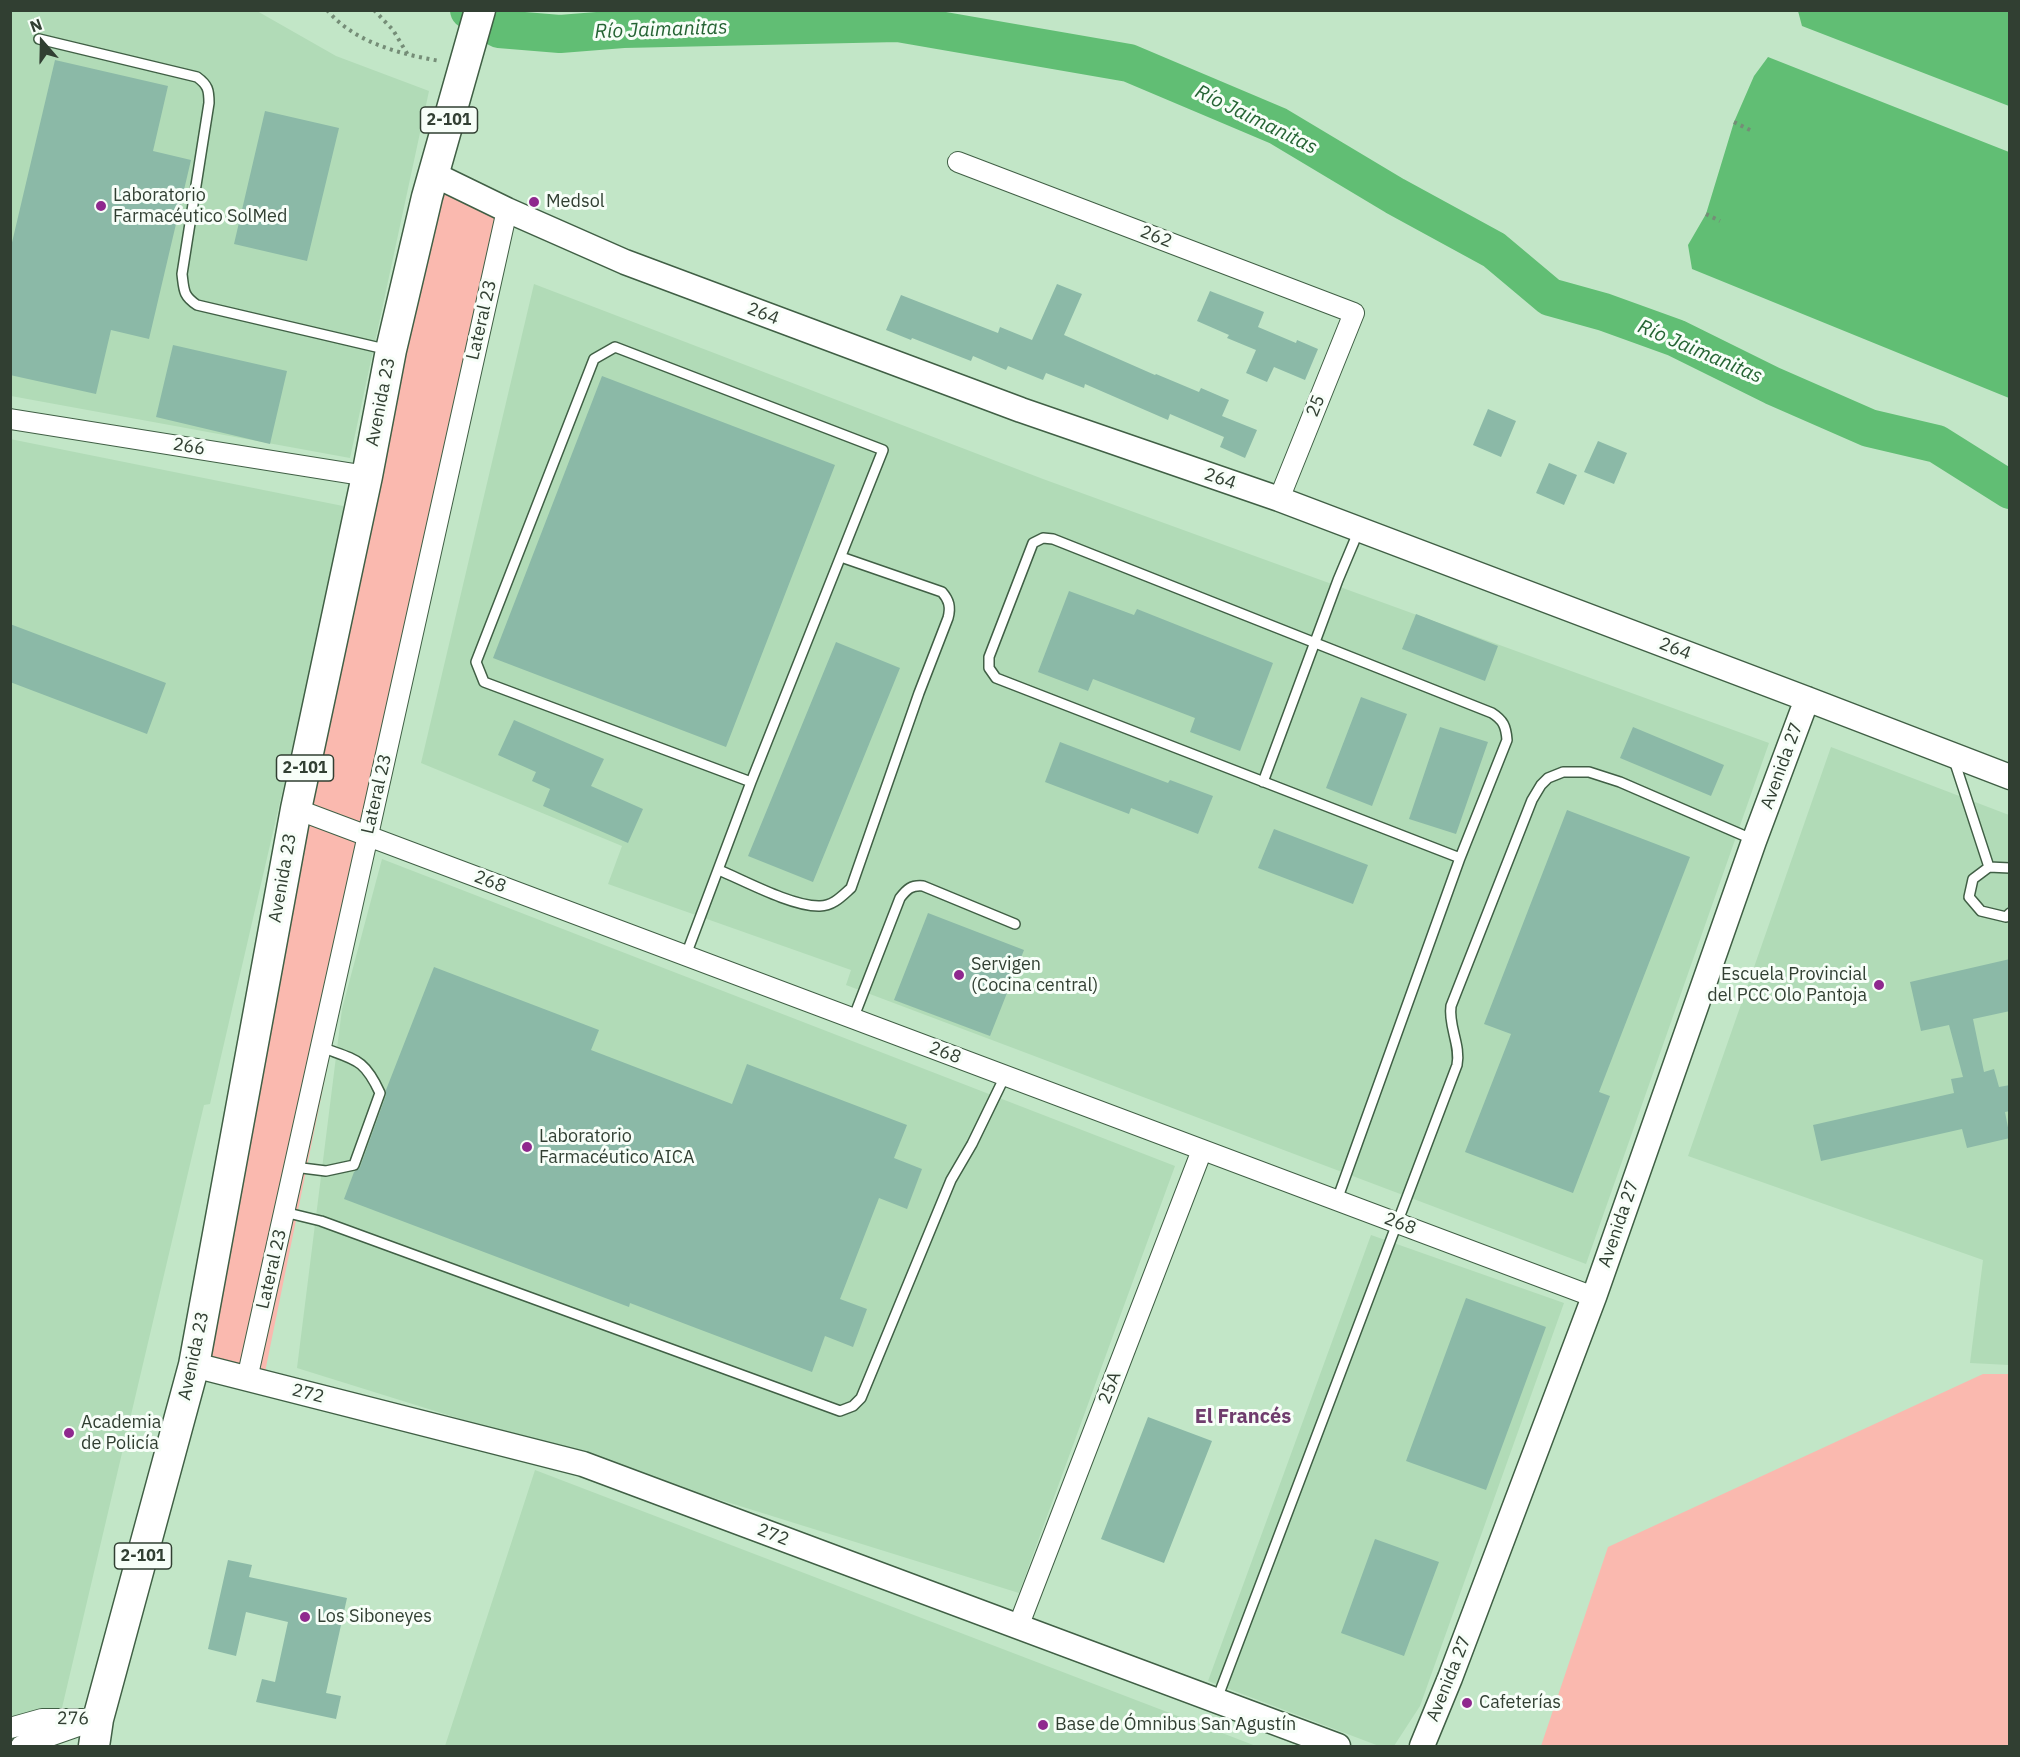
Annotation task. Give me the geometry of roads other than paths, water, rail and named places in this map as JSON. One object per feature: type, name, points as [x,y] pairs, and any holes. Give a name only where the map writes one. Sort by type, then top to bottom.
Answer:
[{"type":"main road","name":"Avenida 23","points":[[96,1732],[194,1365],[296,809],[367,476],[391,350],[433,174],[480,10]]},
{"type":"street","name":"262","points":[[958,162],[1354,313]]},
{"type":"street","name":"264","points":[[433,174],[507,210],[658,275],[1021,411],[1279,499],[2010,777]]},
{"type":"street","name":"Lateral 23","points":[[247,1379],[507,210]]},
{"type":"street","name":"25","points":[[1279,499],[1354,313]]},
{"type":"street","name":"266","points":[[10,419],[367,476]]},
{"type":"street","name":"Avenida 27","points":[[1422,1746],[1450,1678],[1594,1297],[1754,841],[1807,699]]},
{"type":"street","name":"268","points":[[296,809],[1594,1297]]},
{"type":"street","name":"25A","points":[[1018,1627],[1202,1150]]},
{"type":"street","name":"272","points":[[194,1365],[583,1464],[1338,1746]]},
{"type":"street","name":"276","points":[[10,1728],[42,1719],[96,1732]]},
{"type":"street","name":"276","points":[[21,1746],[96,1732]]},
{"type":"lane","points":[[39,39],[197,77],[206,84],[209,91],[209,103],[182,274],[187,299],[197,305],[391,350]]},
{"type":"lane","points":[[686,955],[751,782],[883,450],[615,347],[594,359],[476,662],[484,682],[751,782]]},
{"type":"lane","points":[[1263,782],[1338,580],[1359,530]]},
{"type":"lane","points":[[1337,1200],[1460,858],[1507,740],[1504,723],[1492,713],[1053,539],[1043,538],[1033,543],[989,657],[989,668],[996,678],[1460,858]]},
{"type":"lane","points":[[719,870],[796,903],[821,907],[839,900],[851,888],[919,693],[948,618],[950,606],[942,592],[841,557]]},
{"type":"lane","points":[[1952,755],[1989,867]]},
{"type":"lane","points":[[1216,1701],[1457,1065],[1458,1054],[1450,1018],[1451,1006],[1532,800],[1540,785],[1548,778],[1563,772],[1589,772],[1620,782],[1754,841]]},
{"type":"lane","points":[[2010,868],[1989,867],[1973,879],[1969,897],[1981,911],[2006,917],[2010,913]]},
{"type":"lane","points":[[853,1018],[900,898],[907,889],[915,885],[923,886],[1015,924]]},
{"type":"lane","points":[[294,1167],[327,1171],[354,1165],[380,1094],[372,1075],[359,1062],[321,1047]]},
{"type":"lane","points":[[284,1212],[321,1221],[840,1411],[853,1406],[861,1398],[951,1180],[972,1144],[1005,1076]]},
{"type":"waterway","name":"Río Jaimanitas","points":[[469,10],[499,29],[560,34],[623,29],[898,23],[1129,63],[1278,126],[1395,196],[1494,250],[1550,297],[1604,312],[1676,338],[1773,386],[1869,428],[1937,444],[2010,490]]},
{"type":"place","name":"Medsol","points":[[534,202]]},
{"type":"place","name":"Laboratorio Farmacéutico SolMed","points":[[101,206]]},
{"type":"place","name":"Servigen (Cocina central)","points":[[959,975]]},
{"type":"place","name":"Escuela Provincial del PCC Olo Pantoja","points":[[1879,985]]},
{"type":"place","name":"Laboratorio Farmacéutico AICA","points":[[527,1147]]},
{"type":"place","name":"Academia de Policía","points":[[69,1433]]},
{"type":"place","name":"Los Siboneyes","points":[[305,1617]]},
{"type":"place","name":"Cafeterías","points":[[1467,1703]]},
{"type":"place","name":"Base de Ómnibus San Agustín","points":[[1043,1725]]},
{"type":"district","name":"El Francés","points":[[1243,1417]]}]
